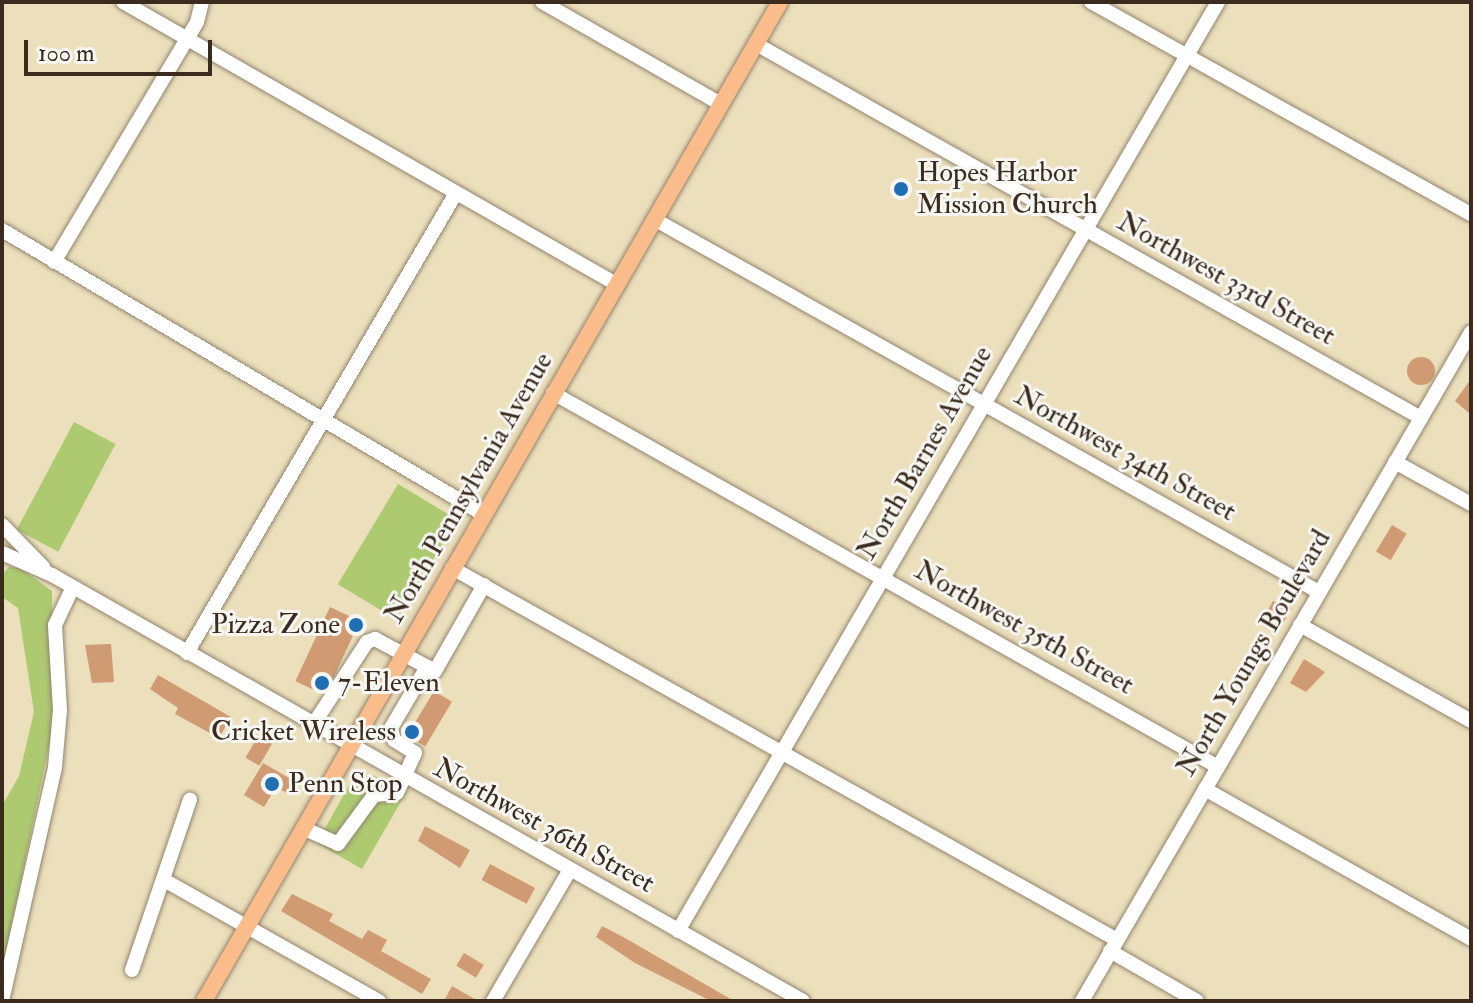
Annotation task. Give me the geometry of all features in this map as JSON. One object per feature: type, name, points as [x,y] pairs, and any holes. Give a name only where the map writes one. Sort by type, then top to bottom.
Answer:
[{"type":"main road","name":"North Pennsylvania Avenue","points":[[204,1001],[780,2]]},
{"type":"street","points":[[123,2],[616,284]]},
{"type":"street","points":[[54,262],[197,22],[202,2]]},
{"type":"street","points":[[542,2],[721,104]]},
{"type":"street","points":[[1091,2],[1471,214]]},
{"type":"street","name":"North Barnes Avenue","points":[[678,931],[1218,2]]},
{"type":"street","name":"Northwest 33rd Street","points":[[756,44],[1421,418]]},
{"type":"street","points":[[187,653],[456,193]]},
{"type":"street","name":"Northwest 34th Street","points":[[654,219],[1319,592]]},
{"type":"street","points":[[2,230],[483,514]]},
{"type":"street","name":"North Youngs Boulevard","points":[[1082,1001],[1471,332]]},
{"type":"street","name":"Northwest 35th Street","points":[[553,393],[1218,767]]},
{"type":"street","points":[[1395,462],[1471,504]]},
{"type":"street","name":"Northwest 36th Street","points":[[2,525],[12,540],[52,575]]},
{"type":"street","points":[[2,555],[12,540]]},
{"type":"street","name":"Northwest 36th Street","points":[[2,555],[52,575],[803,1001]]},
{"type":"street","points":[[452,568],[782,752],[1114,946],[1197,1001]]},
{"type":"street","points":[[313,725],[367,642],[375,639],[435,671],[484,585]]},
{"type":"street","points":[[2,1001],[55,767],[60,710],[55,625],[73,587]]},
{"type":"street","points":[[1300,625],[1471,721]]},
{"type":"street","points":[[305,829],[338,844],[374,795],[393,796],[406,778],[415,753],[394,740],[391,728],[427,667]]},
{"type":"street","points":[[1205,789],[1471,939]]},
{"type":"street","points":[[132,970],[190,800]]},
{"type":"street","points":[[493,1001],[570,870]]},
{"type":"street","points":[[164,880],[379,1001]]},
{"type":"green space","points":[[74,422],[115,444],[58,552],[17,530]]},
{"type":"green space","points":[[398,484],[457,520],[397,620],[338,584]]},
{"type":"green space","points":[[9,567],[20,568],[52,591],[54,721],[2,973],[2,806],[19,776],[34,712],[18,608],[2,597],[2,574]]},
{"type":"green space","points":[[373,775],[406,793],[362,869],[317,843],[353,778]]},
{"type":"building","points":[[1421,357],[1431,361],[1435,371],[1431,381],[1421,385],[1411,381],[1407,371],[1411,361]]},
{"type":"building","points":[[1471,379],[1471,415],[1455,401]]},
{"type":"building","points":[[1392,525],[1407,534],[1391,560],[1376,552]]},
{"type":"building","points":[[1273,601],[1292,608],[1279,630],[1262,620]]},
{"type":"building","points":[[330,607],[360,621],[325,695],[295,681]]},
{"type":"building","points":[[111,644],[114,682],[92,683],[85,645]]},
{"type":"building","points":[[1304,659],[1325,672],[1306,692],[1290,683]]},
{"type":"building","points":[[158,675],[231,717],[219,738],[175,714],[178,708],[150,689]]},
{"type":"building","points":[[434,691],[452,702],[425,746],[407,736]]},
{"type":"building","points":[[258,736],[272,744],[259,766],[246,758]]},
{"type":"building","name":"Penn Stop","points":[[263,763],[296,782],[289,794],[276,787],[264,807],[244,795]]},
{"type":"building","points":[[425,826],[470,850],[460,868],[418,841]]},
{"type":"building","points":[[490,864],[535,888],[527,904],[482,880]]},
{"type":"building","points":[[292,894],[333,914],[329,921],[362,939],[368,930],[387,940],[381,951],[431,979],[422,994],[281,911]]},
{"type":"building","points":[[602,926],[734,1001],[711,1001],[635,963],[596,937]]},
{"type":"building","points":[[464,953],[484,965],[476,978],[456,966]]},
{"type":"building","points":[[452,986],[478,1001],[444,1001]]},
{"type":"place","name":"Hopes Harbor Mission Church","points":[[901,189]]},
{"type":"place","name":"Pizza Zone","points":[[356,625]]},
{"type":"place","name":"7-Eleven","points":[[322,683]]},
{"type":"place","name":"Cricket Wireless","points":[[412,732]]},
{"type":"place","name":"Penn Stop","points":[[272,784]]}]
